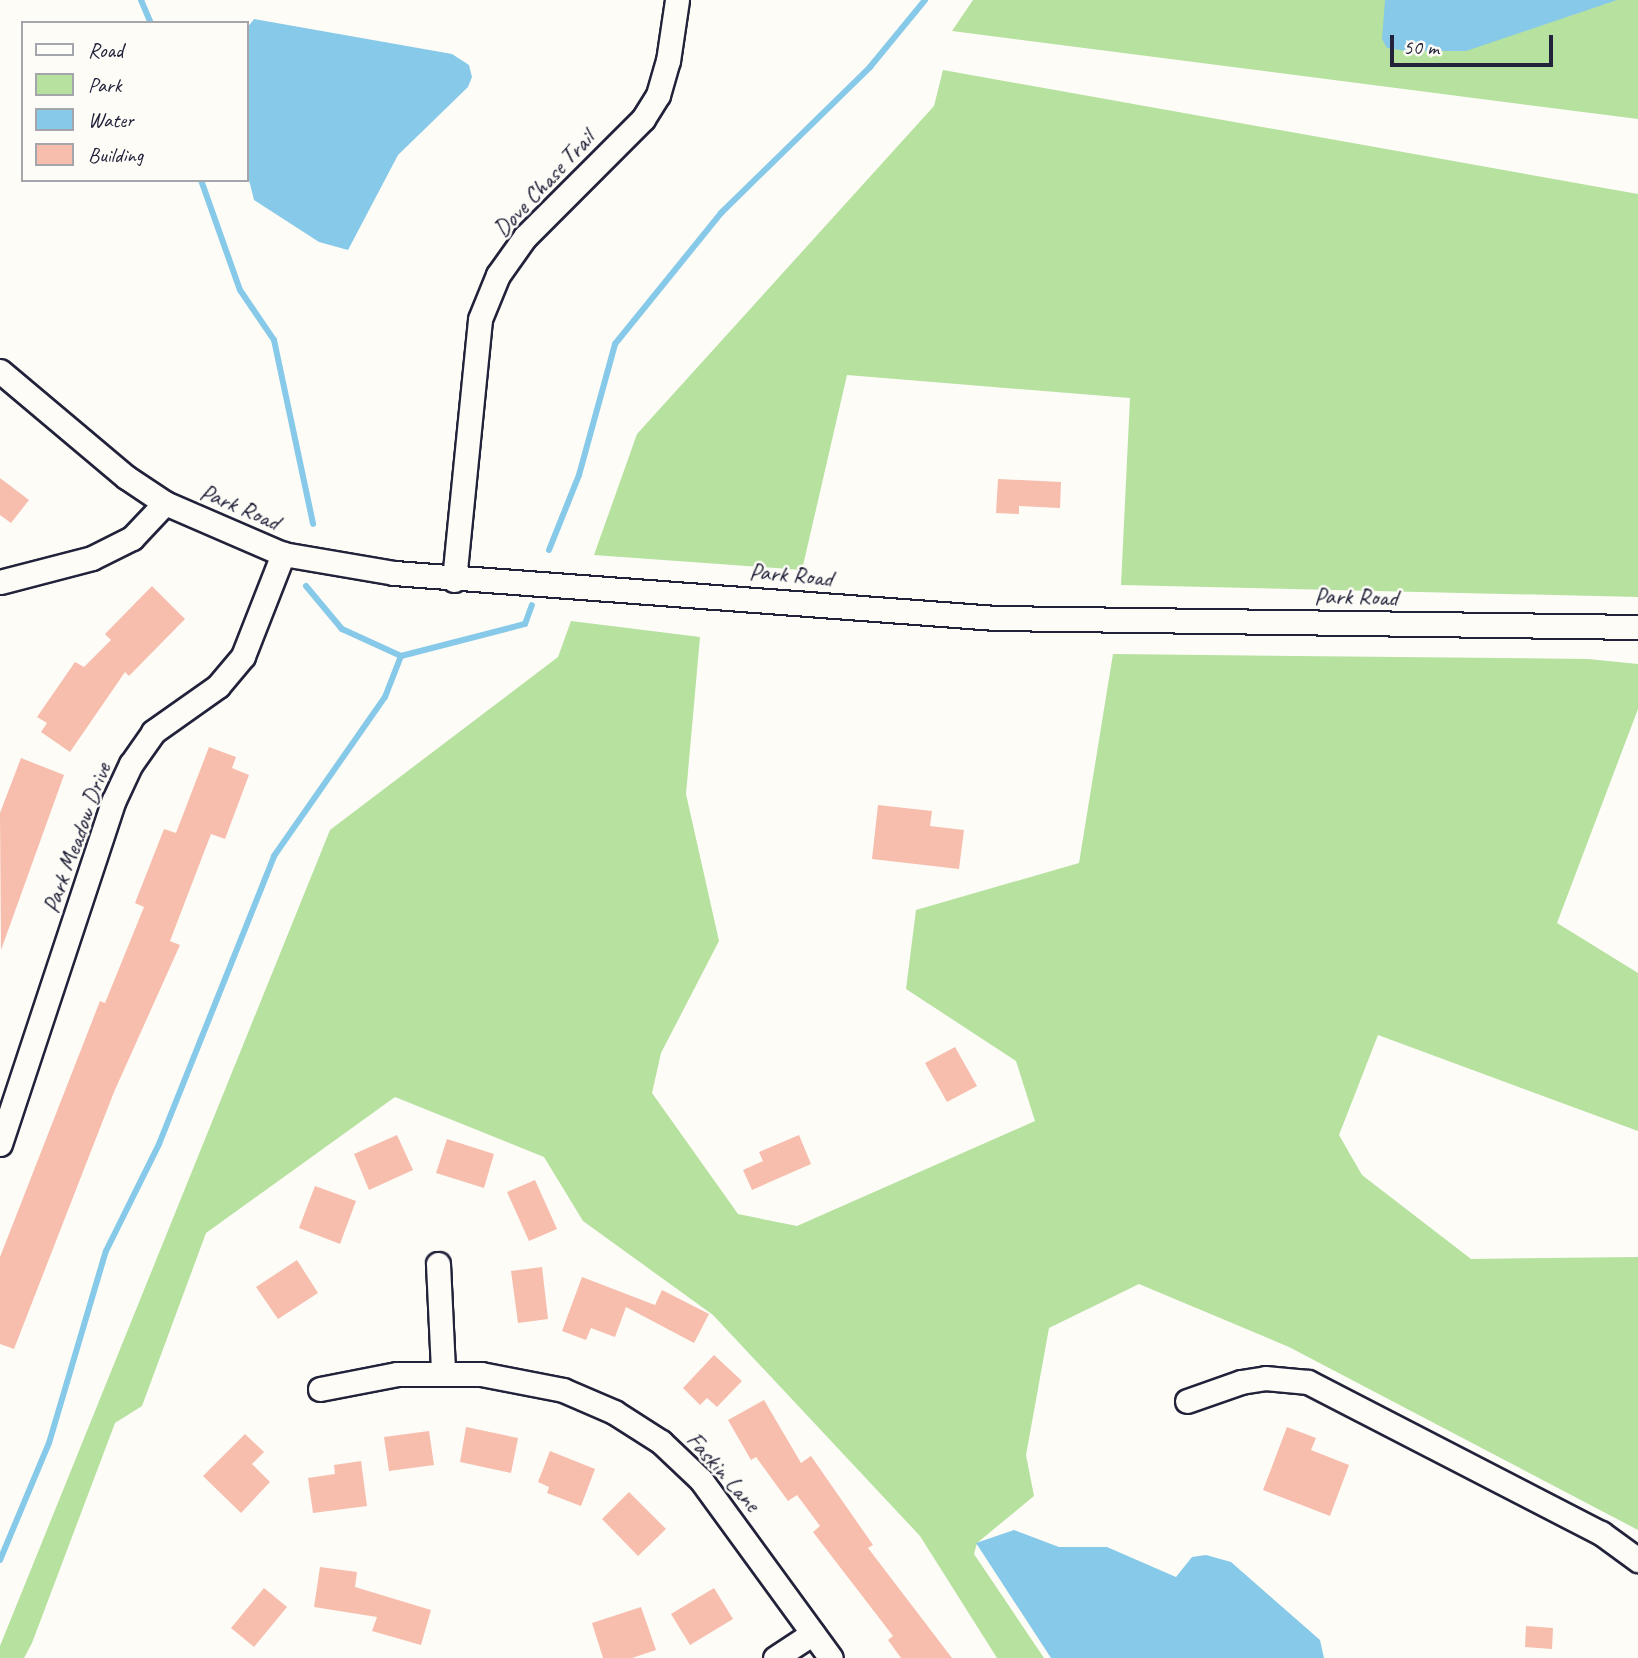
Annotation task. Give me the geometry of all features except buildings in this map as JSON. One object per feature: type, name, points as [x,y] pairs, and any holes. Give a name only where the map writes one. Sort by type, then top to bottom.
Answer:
[{"type":"street","name":"Dove Chase Trail","points":[[454,580],[480,319],[498,275],[526,237],[643,119],[658,95],[668,61],[677,0]]},
{"type":"street","name":"Park Road","points":[[0,371],[126,477],[165,503],[282,554],[454,580],[995,618],[1638,627]]},
{"type":"street","points":[[0,582],[92,558],[132,538],[165,503]]},
{"type":"street","name":"Park Meadow Drive","points":[[0,1144],[114,800],[131,764],[152,732],[218,686],[243,656],[282,554]]},
{"type":"street","points":[[438,1264],[443,1372]]},
{"type":"street","name":"Faskin Lane","points":[[320,1390],[369,1378],[443,1372],[563,1390],[614,1412],[661,1442],[701,1480],[831,1658]]},
{"type":"street","points":[[1187,1401],[1265,1378],[1308,1382],[1601,1533],[1638,1560]]},
{"type":"street","points":[[775,1658],[813,1633]]},
{"type":"green space","points":[[973,0],[1638,0],[1638,119],[952,31]]},
{"type":"green space","points":[[943,70],[1638,194],[1638,597],[1121,585],[1130,398],[847,375],[802,570],[594,555],[637,434],[934,106]]},
{"type":"green space","points":[[571,621],[700,637],[686,794],[719,941],[661,1053],[652,1093],[738,1214],[797,1226],[1035,1121],[1016,1061],[906,989],[916,910],[1079,863],[1113,654],[1588,659],[1638,664],[1638,709],[1557,923],[1638,973],[1638,1131],[1378,1035],[1339,1135],[1362,1175],[1471,1259],[1638,1257],[1638,1530],[1289,1347],[1139,1284],[1049,1328],[1026,1455],[1034,1496],[977,1543],[974,1554],[1044,1658],[997,1658],[920,1536],[713,1315],[583,1221],[544,1157],[395,1097],[206,1233],[142,1406],[115,1423],[32,1643],[24,1658],[0,1658],[0,1646],[330,830],[558,657]]},
{"type":"water","points":[[1385,0],[1617,0],[1466,51],[1407,51],[1387,48],[1382,39]]},
{"type":"water","points":[[254,19],[452,54],[469,65],[472,77],[468,87],[398,155],[348,250],[319,242],[254,200],[248,176],[248,27]]},
{"type":"water","points":[[1014,1530],[1059,1547],[1107,1547],[1176,1577],[1192,1557],[1206,1555],[1231,1562],[1320,1640],[1324,1658],[1051,1658],[976,1543]]},
{"type":"waterway","points":[[141,0],[150,21]]},
{"type":"waterway","points":[[549,550],[579,475],[615,344],[721,213],[870,67],[925,0]]},
{"type":"waterway","points":[[202,182],[240,290],[274,340],[313,524]]},
{"type":"waterway","points":[[306,586],[342,629],[401,656],[525,624],[532,605]]},
{"type":"waterway","points":[[0,1560],[49,1443],[106,1251],[159,1144],[274,856],[385,697],[401,656]]}]
